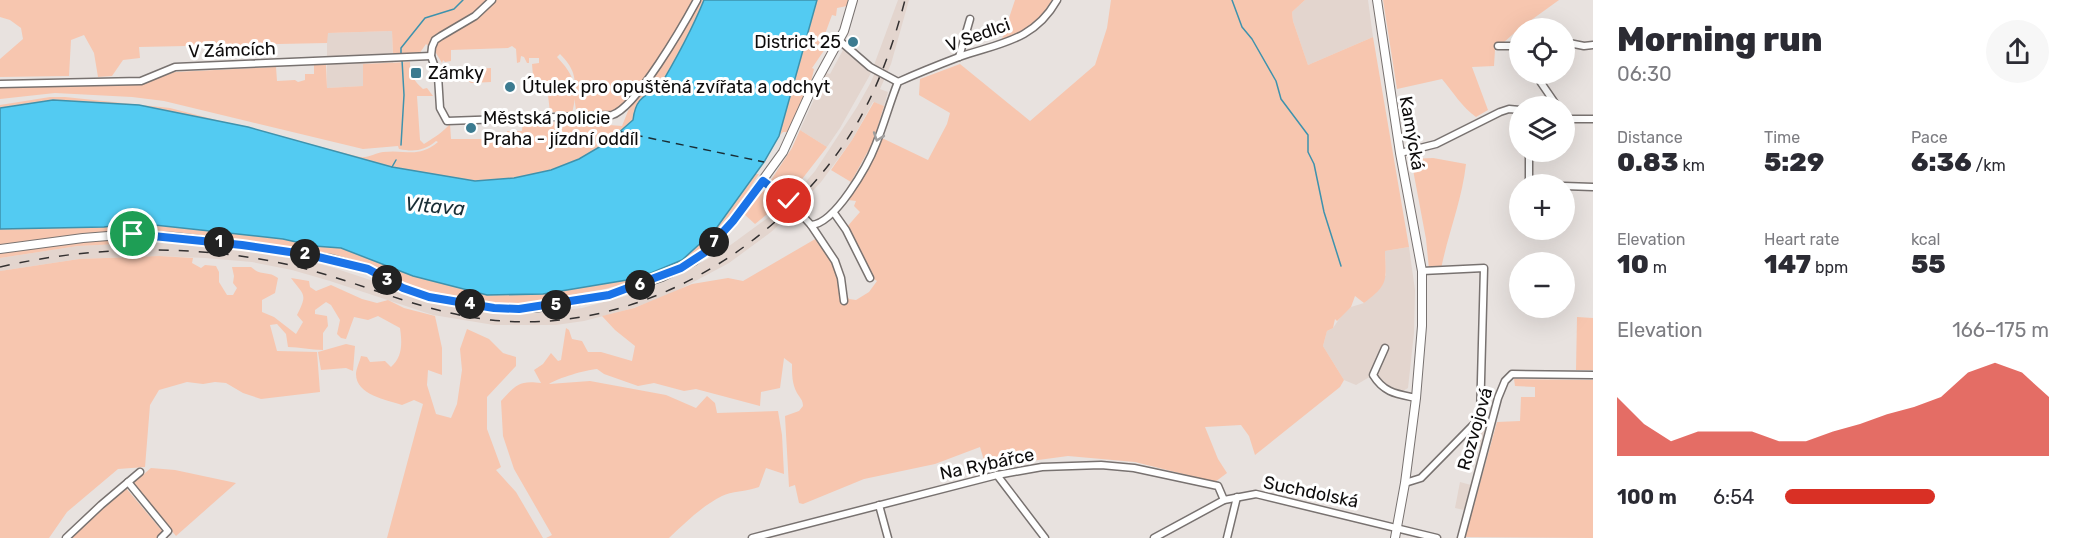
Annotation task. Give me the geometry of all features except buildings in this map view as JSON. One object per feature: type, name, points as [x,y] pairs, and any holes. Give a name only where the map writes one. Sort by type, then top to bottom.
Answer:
[{"type":"main road","points":[[0,249],[103,236],[133,234],[175,237],[253,246],[332,259],[368,269],[407,290],[464,304],[507,309],[553,305],[609,295],[662,277],[694,261],[727,228],[783,152],[808,95],[840,41],[853,0]]},
{"type":"main road","name":"Kamýcká","points":[[1377,0],[1400,153],[1422,271],[1422,326],[1416,398],[1395,538]]},
{"type":"street","points":[[492,0],[475,16],[435,40],[431,56],[438,76],[440,108],[447,121],[620,113],[649,77],[697,0]]},
{"type":"street","name":"V Sedlci","points":[[898,82],[959,57],[1002,44],[1028,32],[1038,26],[1057,0]]},
{"type":"street","points":[[959,57],[970,19]]},
{"type":"street","points":[[812,225],[822,223],[834,213],[875,146],[898,82],[870,67],[840,41]]},
{"type":"street","points":[[1575,44],[1593,45]]},
{"type":"street","points":[[1498,46],[1509,48]]},
{"type":"street","name":"V Zámcích","points":[[0,84],[141,81],[175,67],[431,56]]},
{"type":"street","points":[[1400,153],[1436,144],[1509,109]]},
{"type":"street","points":[[1575,119],[1593,119]]},
{"type":"street","points":[[763,181],[789,201],[812,225],[835,261],[841,278],[844,301]]},
{"type":"street","points":[[1575,186],[1593,187]]},
{"type":"street","points":[[834,213],[846,230],[870,278]]},
{"type":"street","points":[[1405,483],[1421,478],[1480,418],[1484,268],[1422,271]]},
{"type":"street","points":[[1385,348],[1373,375],[1379,385],[1386,391],[1416,398]]},
{"type":"street","name":"Rozvojová","points":[[1461,538],[1498,398],[1505,381],[1512,374],[1593,375]]},
{"type":"street","name":"Na Rybářce","points":[[752,538],[770,536],[997,475],[1066,465],[1134,468],[1218,486],[1224,500]]},
{"type":"street","points":[[66,538],[80,523],[140,472]]},
{"type":"street","points":[[997,475],[1045,538]]},
{"type":"street","points":[[128,482],[168,531],[161,538]]},
{"type":"street","name":"Suchdolská","points":[[1154,538],[1224,500],[1256,494],[1437,538]]},
{"type":"street","points":[[1227,538],[1237,497]]},
{"type":"street","points":[[879,505],[888,538]]},
{"type":"shaded area","points":[[0,0],[695,0],[658,62],[634,95],[614,113],[601,115],[577,114],[575,98],[572,113],[550,112],[547,87],[534,88],[532,64],[539,63],[539,58],[529,58],[529,63],[527,63],[521,56],[520,62],[517,63],[516,49],[512,46],[451,50],[451,61],[443,60],[442,63],[436,53],[426,44],[419,54],[393,56],[392,31],[328,33],[327,43],[139,47],[140,58],[123,60],[112,76],[98,77],[94,53],[84,35],[71,40],[69,76],[0,77],[0,59],[23,39],[21,28],[10,20],[0,17]],"holes":[[[560,54],[572,70],[574,77],[575,91],[574,82],[568,70],[557,57]]]},
{"type":"shaded area","points":[[699,0],[704,0],[671,69],[657,91],[640,101],[633,120],[608,142],[579,159],[551,170],[514,178],[475,181],[392,167],[304,143],[363,157],[391,151],[418,152],[438,142],[423,149],[414,150],[399,149],[398,146],[363,149],[164,101],[55,93],[0,99],[0,87],[141,84],[175,72],[276,67],[277,81],[295,80],[298,82],[305,80],[305,74],[314,74],[314,65],[326,65],[327,88],[363,86],[363,64],[410,62],[415,80],[423,89],[427,88],[433,96],[417,96],[420,140],[424,144],[450,124],[451,139],[507,139],[507,131],[522,131],[523,121],[606,117],[609,125],[622,126],[628,111]]},
{"type":"shaded area","points":[[817,0],[849,0],[847,6],[837,8],[836,16],[832,15],[819,43],[825,49],[812,68],[814,69],[811,82],[788,132],[783,132],[779,136]]},
{"type":"shaded area","points":[[898,0],[909,0],[891,64],[880,89],[888,92],[884,106],[873,102],[852,140],[821,182],[771,232],[729,263],[669,295],[630,309],[584,321],[556,325],[494,325],[433,315],[292,270],[252,262],[205,258],[159,256],[79,259],[0,271],[0,258],[78,246],[159,242],[206,244],[295,257],[437,302],[495,312],[582,308],[626,296],[664,282],[721,252],[784,206],[797,192],[815,171],[871,82],[877,67],[874,65]]},
{"type":"shaded area","points":[[1015,0],[1052,0],[1036,25],[1001,42]]},
{"type":"shaded area","points":[[1111,0],[1305,0],[1292,12],[1308,65],[1373,37],[1409,247],[1385,251],[1385,276],[1382,286],[1364,303],[1355,296],[1351,307],[1337,321],[1335,319],[1333,328],[1327,331],[1323,346],[1344,380],[1340,387],[1255,455],[1249,436],[1241,425],[1205,427],[1218,459],[1227,473],[1215,482],[1135,462],[1068,456],[986,467],[980,447],[935,464],[864,479],[803,504],[799,503],[795,485],[789,487],[785,416],[799,411],[803,404],[794,386],[792,364],[784,358],[780,388],[761,392],[760,406],[696,389],[684,391],[654,383],[638,386],[604,374],[597,369],[565,377],[549,384],[590,381],[666,395],[696,408],[707,396],[715,403],[717,413],[778,411],[784,474],[766,468],[759,487],[726,494],[715,500],[694,515],[669,538],[546,538],[552,535],[514,469],[503,436],[501,401],[518,385],[528,382],[541,383],[534,370],[543,364],[551,353],[558,361],[561,360],[566,328],[572,339],[582,341],[588,352],[601,352],[632,361],[635,346],[602,316],[634,308],[692,284],[728,278],[743,281],[817,238],[836,267],[839,281],[849,299],[856,300],[869,292],[877,281],[871,277],[846,228],[860,212],[854,206],[856,201],[848,200],[882,138],[928,160],[947,124],[950,113],[919,95],[920,79],[960,64],[1030,121],[1095,65],[1107,28]]},
{"type":"shaded area","points":[[1305,0],[1368,0],[1373,37],[1308,65],[1292,12]]},
{"type":"shaded area","points":[[1383,0],[1559,0],[1534,18],[1509,18],[1509,38],[1495,50],[1494,66],[1472,67],[1488,110],[1476,117],[1442,79],[1397,89]]},
{"type":"shaded area","points":[[392,31],[393,63],[363,64],[364,86],[327,88],[327,33]]},
{"type":"shaded area","points":[[843,50],[846,50],[871,73],[827,147],[800,130],[826,73],[830,74]]},
{"type":"shaded area","points":[[491,68],[491,82],[471,83],[467,80],[467,71],[470,69]]},
{"type":"shaded area","points":[[50,97],[65,97],[170,108],[228,123],[139,105],[53,100],[0,108],[0,105]]},
{"type":"shaded area","points":[[874,102],[884,106],[873,142],[851,182],[831,170]]},
{"type":"shaded area","points":[[228,123],[248,127],[304,143]]},
{"type":"shaded area","points":[[800,130],[827,147],[788,197],[771,183],[771,180],[792,148]]},
{"type":"shaded area","points":[[1433,158],[1466,164],[1441,269],[1429,269],[1426,239],[1411,159]]},
{"type":"shaded area","points":[[754,174],[759,174],[737,207],[703,246],[683,262],[645,278],[605,289],[513,305],[424,290],[333,255],[242,240],[124,230],[0,246],[0,229],[104,227],[136,223],[283,239],[314,246],[341,248],[413,276],[487,295]]},
{"type":"shaded area","points":[[768,190],[782,202],[755,224],[744,214],[763,191]]},
{"type":"shaded area","points":[[138,237],[159,239],[159,242],[78,246],[0,258],[0,252]]},
{"type":"shaded area","points":[[1409,247],[1415,290],[1414,333],[1408,388],[1403,391],[1388,390],[1371,376],[1356,385],[1344,380],[1323,346],[1327,331],[1333,328],[1351,307],[1364,303],[1386,275],[1385,251]]},
{"type":"shaded area","points":[[159,256],[193,258],[192,263],[201,268],[205,265],[216,266],[219,272],[219,282],[227,295],[233,295],[237,288],[233,283],[232,267],[251,267],[258,272],[271,274],[278,278],[275,293],[262,300],[262,312],[274,317],[296,334],[303,322],[297,315],[303,302],[303,295],[291,278],[309,281],[310,287],[316,291],[331,285],[362,299],[377,303],[388,300],[404,308],[435,316],[442,348],[442,375],[428,370],[427,385],[436,414],[451,418],[457,404],[462,370],[460,349],[467,329],[489,339],[503,353],[516,357],[516,366],[487,397],[487,429],[501,467],[496,470],[516,492],[543,538],[387,538],[423,404],[414,400],[402,405],[381,399],[367,392],[357,381],[356,372],[361,356],[367,357],[370,362],[385,361],[391,367],[395,363],[401,349],[400,328],[378,316],[368,320],[354,317],[346,339],[341,338],[337,334],[340,320],[331,305],[326,302],[315,310],[315,314],[327,316],[328,326],[323,333],[323,350],[288,347],[286,334],[277,324],[270,325],[277,351],[317,352],[320,392],[261,399],[243,393],[226,383],[215,382],[203,384],[187,382],[159,390],[150,405],[145,467],[118,469],[67,512],[49,538],[0,538],[0,271],[79,259]]},
{"type":"shaded area","points":[[1577,317],[1593,318],[1593,370],[1576,370]]},
{"type":"shaded area","points":[[346,344],[355,346],[353,371],[346,368],[321,370],[318,352]]},
{"type":"shaded area","points":[[1514,379],[1593,380],[1593,538],[1465,537],[1497,422],[1520,421],[1521,397],[1535,397],[1535,387],[1515,386]]},
{"type":"shaded area","points":[[1488,423],[1482,449],[1469,446],[1472,430]]},
{"type":"shaded area","points":[[151,468],[175,470],[236,483],[176,536],[132,484]]},
{"type":"shaded area","points":[[1460,482],[1471,485],[1464,510],[1455,508]]},
{"type":"shaded area","points":[[126,488],[163,532],[157,538],[70,538],[95,512]]},
{"type":"water","name":"Vltava","points":[[704,0],[817,0],[779,136],[764,162],[715,230],[682,260],[639,278],[543,294],[487,295],[413,276],[341,248],[314,246],[283,239],[136,223],[104,227],[0,229],[0,108],[53,100],[139,105],[248,127],[392,167],[475,181],[514,178],[551,170],[579,159],[608,142],[633,120],[635,109],[640,101],[657,91],[664,80]]},
{"type":"waterway","points":[[401,55],[401,48],[425,18],[454,9],[463,0]]},
{"type":"waterway","points":[[1232,0],[1242,27],[1252,39],[1276,81],[1281,99],[1308,135],[1308,152],[1314,164],[1324,212],[1341,266]]},
{"type":"waterway","points":[[401,145],[404,95],[402,60]]},
{"type":"waterway","points":[[392,167],[396,160]]},
{"type":"ferry route","points":[[621,132],[764,162]]},
{"type":"railway","points":[[0,267],[72,254],[147,250],[184,251],[222,254],[294,266],[415,304],[491,320],[546,321],[600,313],[653,297],[703,273],[749,243],[791,207],[828,165],[859,120],[886,62],[905,0]]},
{"type":"place","name":"District 25","points":[[853,42]]},
{"type":"place","name":"Zámky","points":[[416,73]]},
{"type":"place","name":"Útulek pro opuštěná zvířata a odchyt","points":[[510,87]]},
{"type":"place","name":"Městská policie Praha - jízdní oddíl","points":[[471,128]]},
{"type":"route","points":[[133,234],[242,245],[332,259],[368,269],[403,288],[429,297],[464,304],[519,309],[609,295],[681,268],[704,253],[733,221],[763,181],[789,201]]}]
